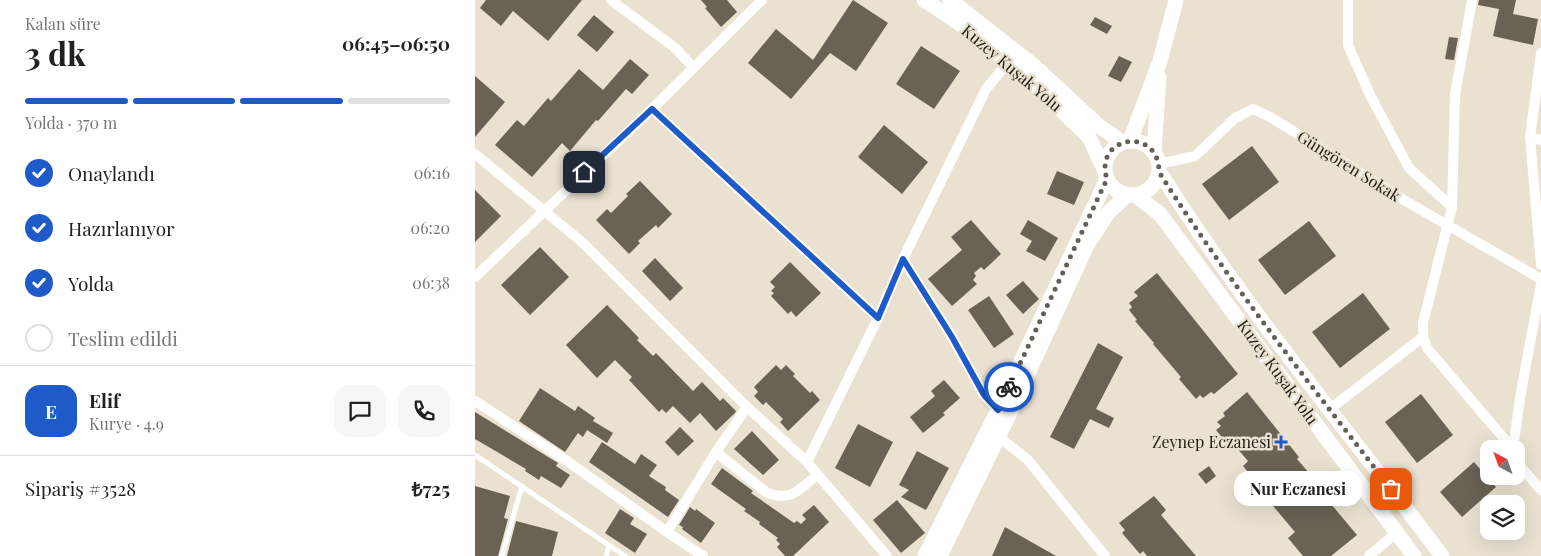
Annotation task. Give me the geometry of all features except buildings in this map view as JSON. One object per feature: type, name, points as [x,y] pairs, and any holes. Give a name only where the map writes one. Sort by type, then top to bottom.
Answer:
[{"type":"main road","name":"Kuzey Kuşak Yolu","points":[[924,0],[959,23],[1025,75],[1089,137],[1106,175]]},
{"type":"main road","name":"Kuzey Kuşak Yolu","points":[[950,0],[1033,65],[1099,126],[1126,142]]},
{"type":"main road","points":[[1126,142],[1160,61],[1176,0]]},
{"type":"main road","points":[[940,556],[999,437],[1091,237],[1108,213],[1131,195],[1146,191],[1155,182],[1160,61]]},
{"type":"main road","points":[[1131,195],[1119,192],[1112,186],[1106,175],[1105,162],[1109,154],[1115,147],[1126,142],[1143,143],[1157,162]]},
{"type":"main road","name":"Kuzey Kuşak Yolu","points":[[1157,162],[1192,225],[1443,556]]},
{"type":"main road","points":[[925,556],[998,410],[1106,175]]},
{"type":"main road","name":"Kuzey Kuşak Yolu","points":[[1131,195],[1160,214],[1414,556]]},
{"type":"street","points":[[611,0],[674,46],[694,68]]},
{"type":"street","points":[[475,275],[652,109],[762,0]]},
{"type":"street","points":[[1348,0],[1348,45],[1371,97],[1409,168],[1452,207]]},
{"type":"street","points":[[1472,0],[1455,95],[1452,207],[1423,323],[1423,337],[1427,348],[1505,440]]},
{"type":"street","points":[[1541,53],[1530,137],[1541,265]]},
{"type":"street","points":[[807,462],[878,318],[903,259],[987,89],[1008,62]]},
{"type":"street","points":[[652,109],[878,318]]},
{"type":"street","name":"Güngören Sokak","points":[[1157,162],[1195,156],[1235,118],[1253,109],[1272,118],[1343,163],[1541,279]]},
{"type":"street","points":[[1530,137],[1541,140]]},
{"type":"street","points":[[475,154],[582,242],[747,407],[807,462],[887,556]]},
{"type":"street","points":[[903,259],[952,337],[984,395],[998,410]]},
{"type":"street","points":[[1514,440],[1541,284]]},
{"type":"street","points":[[1330,409],[1423,337]]},
{"type":"street","points":[[475,401],[567,461],[703,556]]},
{"type":"street","points":[[667,532],[716,452],[747,407]]},
{"type":"street","points":[[999,437],[1028,460],[1105,556]]},
{"type":"street","points":[[716,452],[767,492],[775,496],[786,497],[796,492],[817,475]]},
{"type":"street","points":[[1525,471],[1541,490]]},
{"type":"street","points":[[1369,556],[1396,533]]},
{"type":"lane","points":[[475,455],[625,556]]},
{"type":"lane","points":[[502,556],[522,486]]},
{"type":"lane","points":[[606,556],[609,546]]},
{"type":"way so far","points":[[1009,387],[1107,179],[1105,162],[1109,154],[1122,142],[1143,143],[1154,151],[1159,164],[1159,172],[1192,225],[1391,489]]},
{"type":"place","name":"Zeynep Eczanesi","points":[[1281,442]]},
{"type":"place","name":"Nur Eczanesi","points":[[1391,489]]},
{"type":"route","points":[[584,172],[652,109],[878,318],[903,259],[952,337],[984,395],[998,410],[1009,387]]}]
